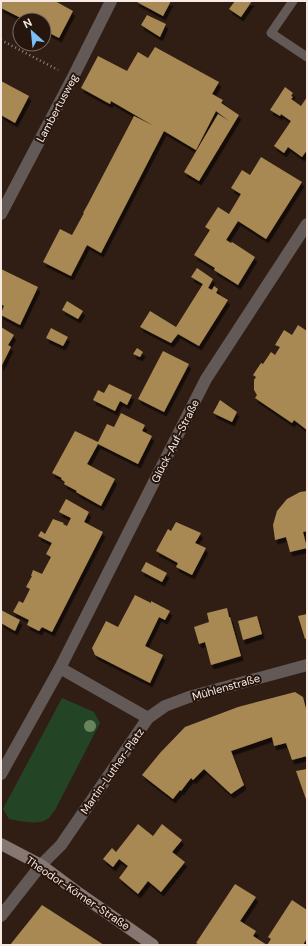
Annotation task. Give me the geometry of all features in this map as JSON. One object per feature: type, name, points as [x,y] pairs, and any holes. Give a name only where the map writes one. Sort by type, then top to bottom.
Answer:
[{"type":"street","name":"Lambertusweg","points":[[1,214],[111,1]]},
{"type":"street","name":"Glück-Auf-Straße","points":[[60,668],[206,379],[307,224]]},
{"type":"street","name":"Mühlenstraße","points":[[148,718],[165,706],[307,665]]},
{"type":"street","name":"Martin-Luther-Platz","points":[[1,916],[41,866],[61,845],[148,718],[60,668]]},
{"type":"street","points":[[1,774],[60,668]]},
{"type":"street","name":"Theodor-Körner-Straße","points":[[1,844],[41,866],[153,945]]},
{"type":"lane","points":[[293,1],[271,32],[307,57]]},
{"type":"path","points":[[1,40],[73,77]]},
{"type":"green space","points":[[62,698],[94,712],[100,723],[55,810],[49,818],[40,822],[24,822],[9,819],[3,809]]},
{"type":"building","points":[[1,1],[55,1],[73,11],[59,38],[52,34],[52,12],[12,12],[12,14],[1,8]]},
{"type":"building","points":[[135,1],[171,1],[163,16]]},
{"type":"building","points":[[235,1],[252,1],[241,17],[229,9]]},
{"type":"building","points":[[147,15],[166,24],[160,37],[141,25]]},
{"type":"building","points":[[155,47],[219,82],[212,94],[223,100],[221,103],[239,115],[199,181],[184,172],[218,114],[229,121],[216,111],[196,150],[164,131],[101,253],[87,245],[71,276],[43,262],[60,229],[72,235],[134,116],[154,126],[111,101],[110,104],[81,88],[98,56],[127,71],[138,52],[148,58]]},
{"type":"building","points":[[1,81],[29,96],[15,123],[1,115]]},
{"type":"building","points":[[285,87],[293,93],[291,96],[293,97],[291,99],[301,106],[307,97],[307,150],[302,157],[288,147],[284,153],[274,146],[291,121],[281,114],[280,116],[270,110]]},
{"type":"building","points":[[261,157],[302,182],[266,239],[238,221],[226,240],[231,243],[232,242],[255,257],[238,285],[194,255],[210,230],[205,227],[218,207],[229,214],[241,194],[231,188],[242,170],[250,175]]},
{"type":"building","points":[[197,268],[213,279],[208,288],[212,290],[214,286],[218,289],[216,293],[228,300],[199,346],[178,334],[171,343],[140,327],[150,311],[176,327],[203,284],[191,277]]},
{"type":"building","points":[[1,269],[38,287],[20,325],[1,315],[4,306],[1,304]]},
{"type":"building","points":[[67,301],[83,311],[78,319],[62,310]]},
{"type":"building","points":[[298,325],[307,331],[307,430],[294,420],[292,423],[255,398],[257,395],[254,390],[254,380],[256,377],[253,375],[261,363],[263,364],[271,352],[275,355],[280,347],[275,345],[284,330],[292,335]]},
{"type":"building","points":[[1,327],[14,335],[8,345],[11,347],[1,367]]},
{"type":"building","points":[[51,328],[68,337],[63,346],[46,338]]},
{"type":"building","points":[[137,348],[143,352],[140,357],[133,354]]},
{"type":"building","points":[[163,351],[189,364],[164,412],[138,399]]},
{"type":"building","points":[[109,384],[132,395],[127,405],[120,401],[115,411],[93,400],[98,390],[104,393]]},
{"type":"building","points":[[220,400],[237,412],[232,422],[213,413]]},
{"type":"building","points":[[121,413],[145,425],[142,431],[152,436],[138,464],[98,444],[87,464],[115,479],[101,506],[64,484],[65,482],[61,479],[62,478],[52,473],[75,431],[98,442],[107,424],[114,427]]},
{"type":"building","points":[[307,491],[307,531],[303,532],[307,548],[290,552],[286,537],[275,540],[273,525],[277,511],[287,499],[300,492]]},
{"type":"building","points":[[66,499],[89,512],[84,522],[103,532],[52,632],[42,627],[39,631],[27,625],[29,620],[13,612],[19,601],[23,603],[30,589],[26,587],[32,576],[33,570],[42,574],[51,557],[46,554],[52,543],[38,536],[41,531],[45,534],[53,519],[64,523],[63,524],[67,526],[71,518],[59,512]]},
{"type":"building","points":[[176,522],[201,533],[195,543],[206,548],[192,575],[176,567],[178,563],[156,551],[168,529],[171,531]]},
{"type":"building","points":[[146,562],[167,573],[162,582],[141,571]]},
{"type":"building","points":[[135,595],[170,611],[165,620],[159,617],[145,646],[163,655],[150,683],[95,655],[92,648],[106,621],[118,627]]},
{"type":"building","points":[[227,608],[241,656],[211,665],[205,642],[199,644],[194,627],[209,622],[207,613]]},
{"type":"building","points":[[1,610],[20,620],[15,631],[1,623]]},
{"type":"building","points":[[307,614],[307,638],[305,639],[298,616]]},
{"type":"building","points":[[257,616],[262,634],[243,640],[238,621]]},
{"type":"building","points":[[295,692],[303,697],[307,713],[307,756],[292,760],[286,743],[274,746],[272,737],[231,751],[244,785],[231,794],[204,769],[193,780],[191,778],[173,799],[142,775],[160,753],[185,727],[238,707]]},
{"type":"building","points":[[307,769],[307,802],[296,771]]},
{"type":"building","points":[[138,824],[153,836],[162,824],[182,840],[172,852],[185,862],[161,892],[148,881],[138,894],[119,878],[128,866],[119,859],[113,867],[103,859],[112,848],[116,852]]},
{"type":"building","points":[[235,884],[256,897],[240,921],[256,931],[253,936],[267,945],[200,945],[196,943]]},
{"type":"building","points":[[292,900],[307,910],[307,938],[303,945],[267,945],[271,939],[268,937]]},
{"type":"building","points":[[42,905],[104,945],[10,945]]}]
